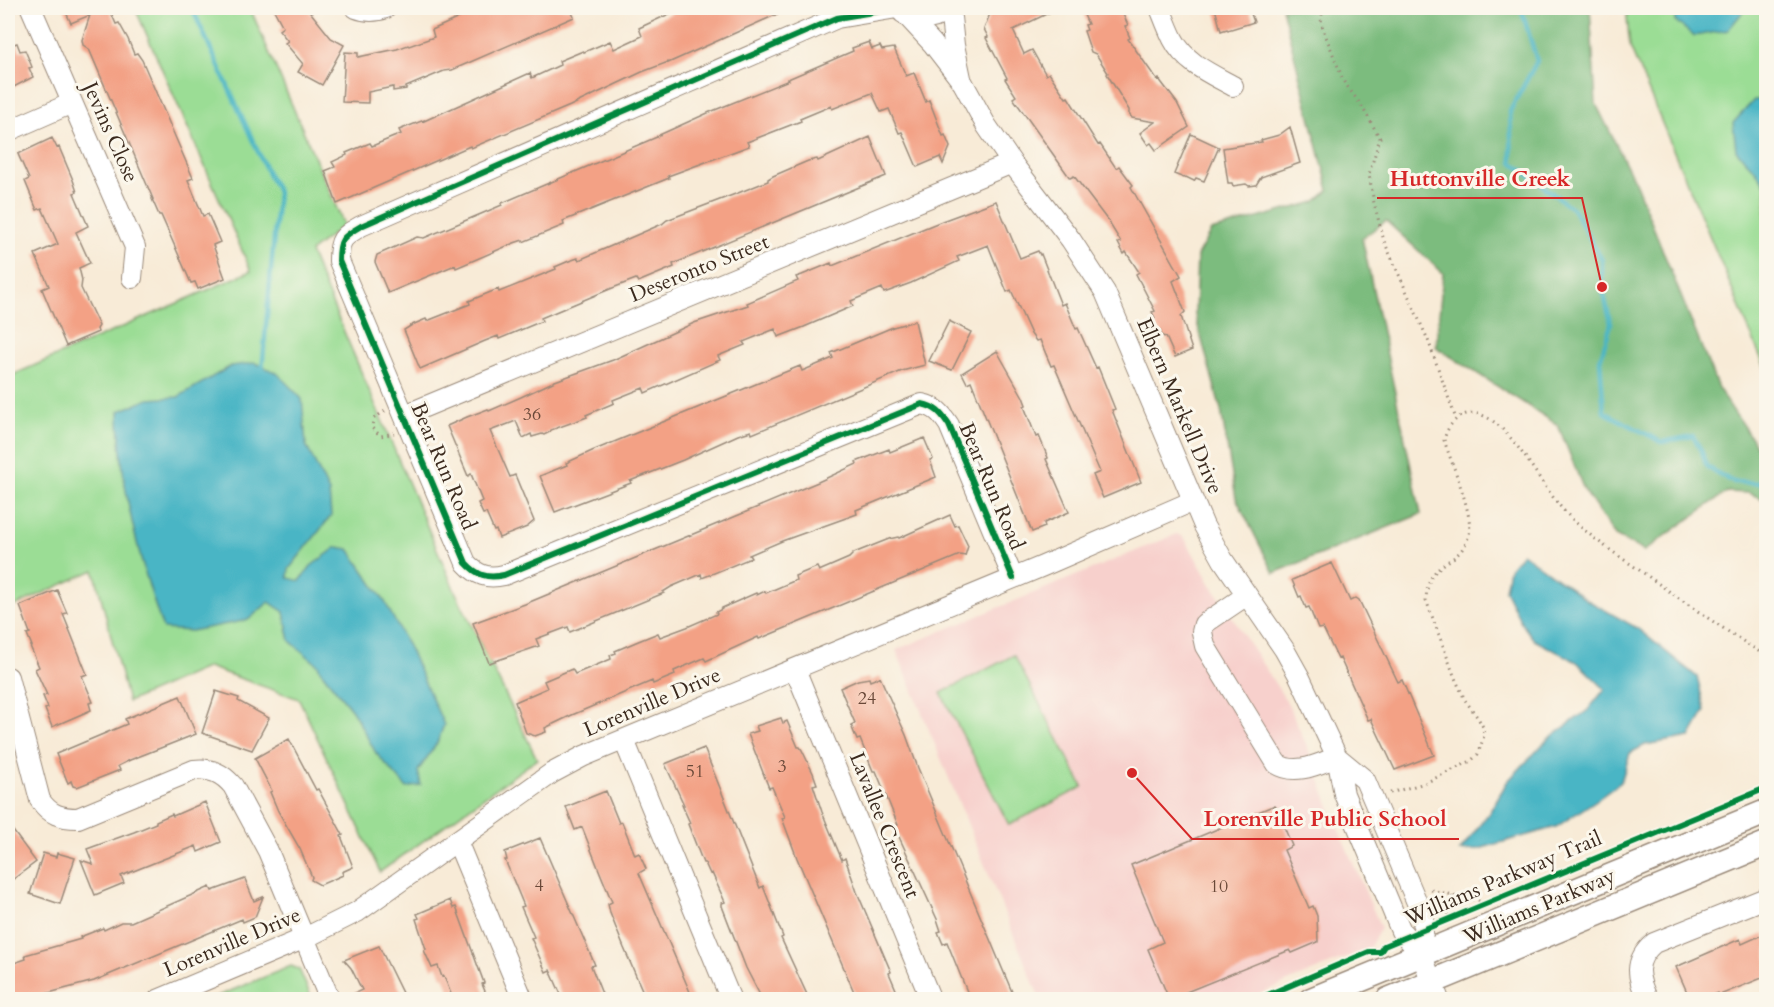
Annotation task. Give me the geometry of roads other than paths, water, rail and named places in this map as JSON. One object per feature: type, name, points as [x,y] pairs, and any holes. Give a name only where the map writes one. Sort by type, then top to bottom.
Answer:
[{"type":"main road","name":"Williams Parkway","points":[[1311,999],[1767,812]]},
{"type":"main road","name":"Williams Parkway","points":[[1388,999],[1436,991],[1767,844]]},
{"type":"street","name":"Jevins Close","points":[[31,8],[135,247],[132,278]]},
{"type":"street","points":[[356,8],[366,11],[386,8]]},
{"type":"street","name":"Bear Run Road","points":[[950,8],[933,18],[920,19],[900,11],[842,13],[360,226],[347,234],[339,245],[339,261],[397,418],[466,563],[473,572],[493,578],[504,575],[922,404],[941,412],[949,425],[1013,578]]},
{"type":"street","name":"Elbern Markell Drive","points":[[950,8],[954,45],[963,83]]},
{"type":"street","points":[[1160,8],[1173,41],[1186,58],[1233,86]]},
{"type":"street","name":"Elbern Markell Drive","points":[[900,11],[933,44],[963,83],[986,125],[1071,240],[1105,292],[1212,541],[1284,649],[1299,676],[1337,758],[1344,794],[1401,931],[1421,954],[1436,991]]},
{"type":"street","points":[[8,131],[72,103]]},
{"type":"street","name":"Deseronto Street","points":[[397,418],[1012,163]]},
{"type":"street","name":"Lorenville Drive","points":[[158,999],[305,938],[357,912],[552,773],[584,756],[1193,501]]},
{"type":"street","points":[[1247,596],[1204,624],[1202,632],[1205,646],[1277,764],[1293,770],[1337,758]]},
{"type":"street","name":"Lavallee Crescent","points":[[795,669],[931,999]]},
{"type":"street","points":[[8,677],[40,800],[46,809],[55,815],[78,818],[194,770],[209,769],[219,773],[233,786],[263,842],[330,999]]},
{"type":"street","points":[[624,740],[731,999]]},
{"type":"street","name":"Elbern Markell Drive","points":[[1337,758],[1365,780],[1424,919],[1421,954]]},
{"type":"street","points":[[457,841],[523,999]]},
{"type":"street","points":[[1648,999],[1639,980],[1639,964],[1646,950],[1654,943],[1767,898]]},
{"type":"water","points":[[1675,8],[1746,8],[1728,30],[1694,36],[1675,21]]},
{"type":"water","points":[[1754,100],[1766,100],[1766,186],[1756,171],[1736,150],[1733,123]]},
{"type":"water","points":[[255,363],[277,373],[302,399],[306,445],[329,492],[331,516],[289,569],[288,578],[300,581],[311,566],[337,547],[349,549],[385,602],[411,652],[444,725],[437,743],[418,771],[421,785],[407,788],[376,753],[352,710],[318,665],[290,641],[284,612],[269,602],[248,620],[191,631],[163,629],[132,522],[122,466],[119,411],[149,399],[178,397],[231,366]]},
{"type":"water","points":[[1522,553],[1587,600],[1637,628],[1697,677],[1705,711],[1690,737],[1645,745],[1630,753],[1621,782],[1556,827],[1475,850],[1460,851],[1489,813],[1507,782],[1548,739],[1588,710],[1605,689],[1577,662],[1534,640],[1522,624],[1505,590],[1509,569]]},
{"type":"waterway","points":[[192,8],[278,192],[262,371]]},
{"type":"waterway","points":[[1521,8],[1537,61],[1510,111],[1512,162],[1573,209],[1602,260],[1602,287],[1611,324],[1600,360],[1604,412],[1662,442],[1693,436],[1707,467],[1733,482],[1760,483],[1766,486]]},
{"type":"place","name":"Huttonville Creek","points":[[1602,287]]},
{"type":"place","name":"Lorenville Public School","points":[[1132,773]]}]
